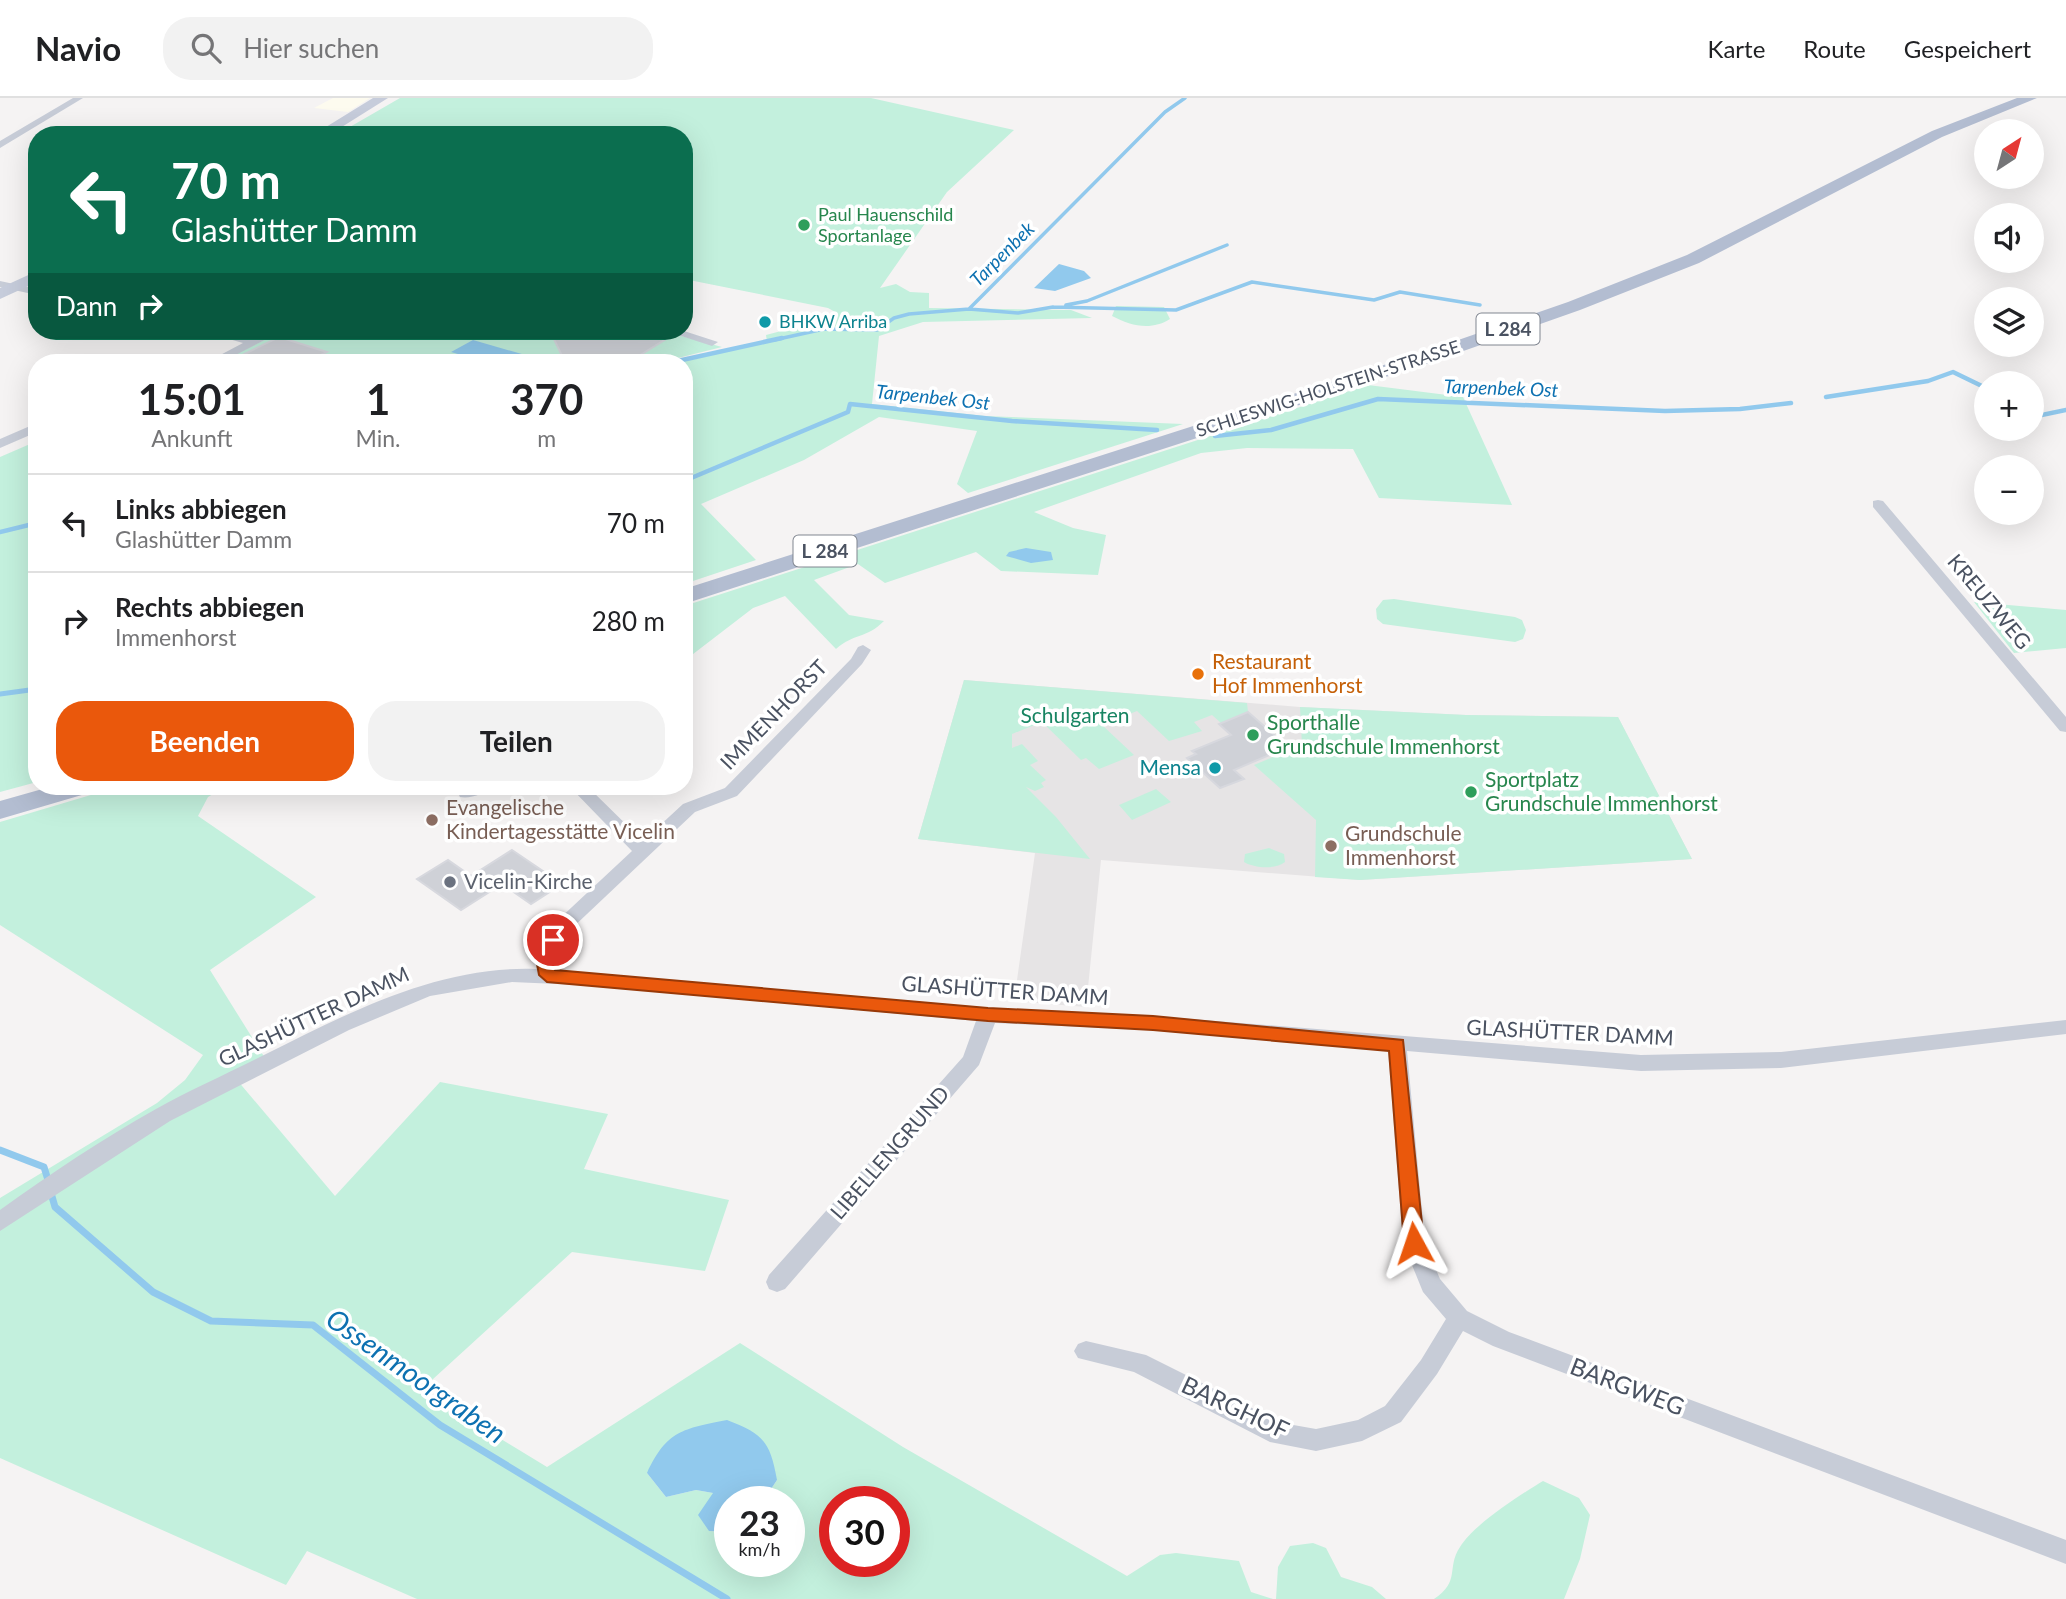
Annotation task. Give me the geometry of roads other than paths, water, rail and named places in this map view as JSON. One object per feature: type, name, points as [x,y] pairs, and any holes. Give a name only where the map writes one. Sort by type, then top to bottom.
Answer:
[{"type":"main road","points":[[334,126],[382,98]]},
{"type":"main road","name":"SCHLESWIG-HOLSTEIN-STRASSE","points":[[693,594],[1412,362],[1574,306],[1693,258],[1937,134],[2029,98]]},
{"type":"main road","points":[[5,288],[28,279]]},
{"type":"main road","points":[[0,810],[52,795]]},
{"type":"street","points":[[32,126],[79,98]]},
{"type":"street","points":[[0,145],[28,128]]},
{"type":"street","points":[[5,288],[28,291]]},
{"type":"street","points":[[693,337],[712,342]]},
{"type":"street","points":[[245,340],[254,342]]},
{"type":"street","points":[[229,354],[258,340]]},
{"type":"street","points":[[0,444],[28,431]]},
{"type":"street","name":"KREUZWEG","points":[[1878,504],[2066,727]]},
{"type":"street","name":"IMMENHORST","points":[[547,975],[543,953],[564,926],[689,808],[731,792],[857,661],[863,650]]},
{"type":"street","points":[[586,795],[642,851]]},
{"type":"street","name":"GLASHÜTTER DAMM","points":[[0,1222],[60,1179],[163,1115],[342,1025],[427,990],[475,979],[547,975],[988,1015],[1153,1023],[1641,1063],[1781,1060],[2066,1027]]},
{"type":"street","name":"LIBELLENGRUND","points":[[777,1282],[972,1060],[988,1015]]},
{"type":"street","name":"BARGWEG","points":[[1397,1045],[1414,1243],[1431,1285],[1459,1318],[1513,1344],[2066,1552]]},
{"type":"street","name":"BARGHOF","points":[[1086,1351],[1138,1362],[1279,1434],[1316,1440],[1362,1430],[1393,1414],[1429,1367],[1459,1318]]},
{"type":"water","points":[[1059,264],[1084,271],[1091,278],[1055,291],[1034,288]]},
{"type":"water","points":[[473,340],[522,354],[458,354],[451,352]]},
{"type":"water","points":[[1026,548],[1051,552],[1053,560],[1031,563],[1006,556],[1009,552]]},
{"type":"water","points":[[727,1420],[757,1435],[768,1448],[777,1480],[773,1486],[714,1486],[714,1531],[709,1531],[698,1515],[713,1493],[696,1490],[666,1497],[647,1473],[654,1459],[670,1440],[699,1426]]},
{"type":"waterway","name":"Tarpenbek","points":[[969,309],[1165,112],[1185,98]]},
{"type":"waterway","points":[[1066,305],[1087,301],[1227,245]]},
{"type":"waterway","points":[[969,309],[1018,313],[1053,307],[1176,310],[1252,282],[1374,300],[1400,292],[1480,305]]},
{"type":"waterway","name":"Tarpenbek","points":[[774,340],[824,329],[877,330],[894,318],[909,314],[969,309]]},
{"type":"waterway","name":"Tarpenbek","points":[[693,358],[782,338]]},
{"type":"waterway","name":"Tarpenbek Ost","points":[[1826,397],[1928,381],[1953,372],[1974,382]]},
{"type":"waterway","name":"Tarpenbek Ost","points":[[1215,436],[1271,430],[1378,399],[1665,411],[1740,409],[1791,403]]},
{"type":"waterway","name":"Tarpenbek Ost","points":[[693,477],[848,412],[850,404],[1012,421],[1157,430]]},
{"type":"waterway","name":"Tarpenbek Ost","points":[[2044,415],[2066,410]]},
{"type":"waterway","name":"Tarpenbek","points":[[0,532],[28,525]]},
{"type":"waterway","name":"Tarpenbek Ost","points":[[0,694],[28,690]]},
{"type":"waterway","name":"Ossenmoorgraben","points":[[0,1150],[44,1167],[48,1180]]},
{"type":"waterway","name":"Ossenmoorgraben","points":[[51,1193],[55,1207],[153,1292],[211,1321],[313,1325],[440,1425],[727,1599]]},
{"type":"place","name":"Paul Hauenschild Sportanlage","points":[[804,225]]},
{"type":"place","name":"BHKW Arriba","points":[[765,322]]},
{"type":"place","name":"Restaurant Hof Immenhorst","points":[[1198,674]]},
{"type":"place","name":"Sporthalle Grundschule Immenhorst","points":[[1253,735]]},
{"type":"place","name":"Mensa","points":[[1215,768]]},
{"type":"place","name":"Sportplatz Grundschule Immenhorst","points":[[1471,792]]},
{"type":"place","name":"Evangelische Kindertagesstätte Vicelin","points":[[432,820]]},
{"type":"place","name":"Grundschule Immenhorst","points":[[1331,846]]},
{"type":"place","name":"Vicelin-Kirche","points":[[450,882]]},
{"type":"park label","name":"Schulgarten","points":[[1075,716]]}]
